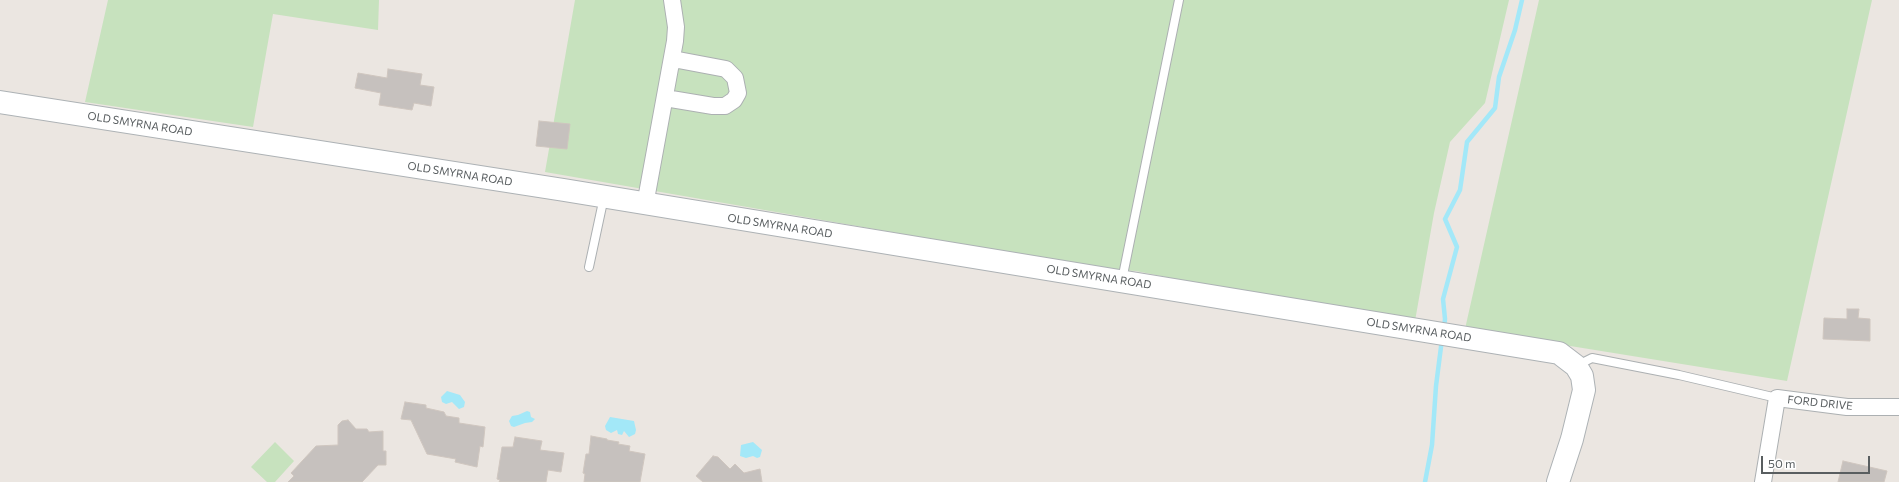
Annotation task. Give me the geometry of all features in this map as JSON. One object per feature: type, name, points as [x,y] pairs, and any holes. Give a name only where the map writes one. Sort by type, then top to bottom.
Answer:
[{"type":"street","points":[[645,205],[673,59],[676,27],[672,0]]},
{"type":"street","points":[[665,98],[713,106],[725,106],[734,100],[738,93],[736,78],[726,69],[673,59]]},
{"type":"street","name":"OLD SMYRNA ROAD","points":[[0,102],[604,197],[645,205],[1122,281],[1559,353],[1576,366]]},
{"type":"street","points":[[1558,482],[1572,439],[1584,390],[1582,376],[1576,366]]},
{"type":"street","name":"FORD DRIVE","points":[[1763,482],[1778,398],[1847,407],[1899,407]]},
{"type":"lane","points":[[1122,281],[1179,0]]},
{"type":"lane","points":[[589,267],[604,197]]},
{"type":"lane","points":[[1576,366],[1592,358],[1679,375],[1778,398]]},
{"type":"green space","points":[[108,0],[379,0],[378,30],[273,14],[253,127],[85,102]]},
{"type":"green space","points":[[575,0],[1509,0],[1485,103],[1450,142],[1434,213],[1415,321],[1235,291],[1136,271],[1105,269],[545,172]]},
{"type":"green space","points":[[1539,0],[1872,0],[1787,381],[1465,329]]},
{"type":"green space","points":[[275,442],[294,461],[275,482],[267,482],[251,467]]},
{"type":"water","points":[[447,391],[460,395],[465,402],[464,407],[459,409],[452,402],[446,404],[442,402],[441,397]]},
{"type":"water","points":[[527,411],[530,412],[531,417],[535,419],[532,422],[514,427],[511,426],[509,421],[512,416]]},
{"type":"water","points":[[610,417],[634,421],[636,430],[635,434],[629,437],[624,431],[622,435],[618,434],[617,430],[611,433],[606,430],[605,426]]},
{"type":"water","points":[[753,442],[762,450],[760,457],[757,458],[753,456],[746,458],[740,456],[741,445]]},
{"type":"building","points":[[388,69],[422,74],[420,85],[434,87],[431,106],[414,103],[412,110],[379,105],[381,93],[355,88],[358,73],[387,78]]},
{"type":"building","points":[[539,121],[570,124],[567,149],[536,146]]},
{"type":"building","points":[[1847,309],[1859,309],[1858,318],[1870,319],[1870,341],[1823,339],[1824,318],[1847,319]]},
{"type":"building","points":[[405,402],[426,405],[426,408],[444,412],[446,416],[459,418],[459,423],[485,427],[483,447],[480,446],[477,467],[455,462],[456,459],[427,454],[411,420],[401,419]]},
{"type":"building","points":[[348,420],[356,429],[367,429],[369,432],[383,431],[383,451],[386,451],[386,465],[378,465],[362,482],[288,482],[294,476],[291,473],[316,446],[338,445],[338,425],[342,421]]},
{"type":"building","points":[[591,436],[619,442],[618,444],[630,446],[629,451],[645,454],[640,482],[584,482],[585,474],[583,473],[586,454],[589,454]]},
{"type":"building","points":[[515,437],[542,441],[540,450],[564,453],[561,472],[548,470],[546,482],[499,482],[500,480],[497,479],[502,447],[513,447]]},
{"type":"building","points":[[713,456],[718,457],[730,469],[735,464],[744,473],[760,469],[762,482],[703,482],[696,476]]},
{"type":"building","points":[[1843,461],[1887,471],[1884,482],[1838,482]]},
{"type":"waterway","points":[[1444,328],[1445,319],[1443,299],[1457,247],[1445,219],[1460,190],[1467,142],[1495,108],[1499,77],[1515,30],[1522,0]]},
{"type":"waterway","points":[[1425,482],[1432,445],[1436,386],[1442,339]]}]
